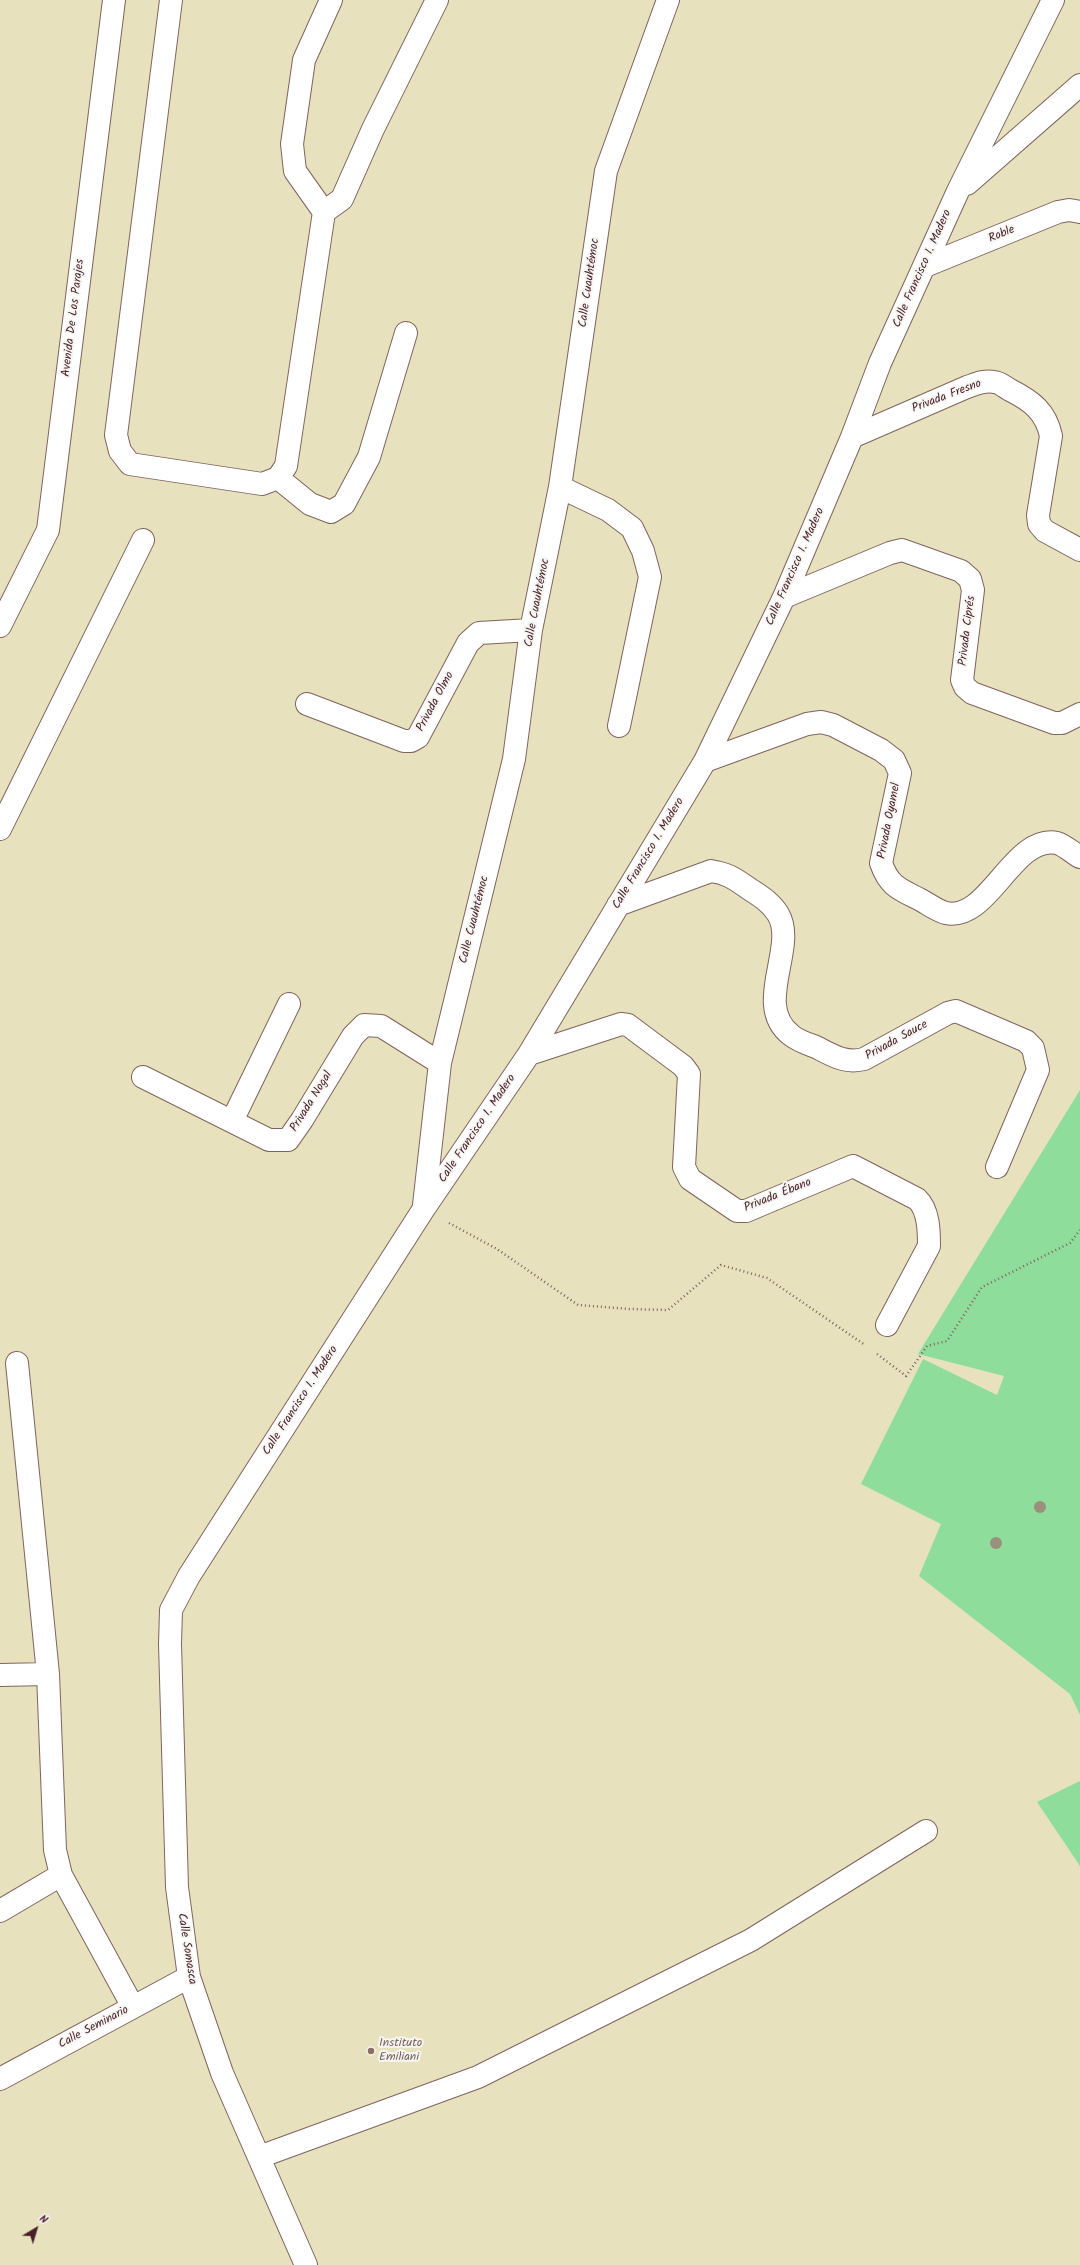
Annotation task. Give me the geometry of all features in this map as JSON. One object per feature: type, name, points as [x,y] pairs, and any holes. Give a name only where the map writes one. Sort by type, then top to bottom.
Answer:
[{"type":"street","name":"Avenida De Los Parajes","points":[[0,626],[48,530],[114,0]]},
{"type":"street","points":[[171,0],[116,435],[120,451],[130,464],[262,484],[278,478],[286,466],[324,212],[295,171],[292,144],[304,60],[331,0]]},
{"type":"street","points":[[324,212],[342,199],[373,129],[437,0]]},
{"type":"street","name":"Calle Cuauhtémoc","points":[[423,1210],[440,1063],[514,759],[531,630],[560,487],[606,171],[668,0]]},
{"type":"street","points":[[958,192],[1053,0]]},
{"type":"street","name":"Calle Francisco I. Madero","points":[[171,1610],[189,1576],[423,1210],[529,1054],[705,761],[784,597],[852,437],[880,363],[958,192],[1080,85]]},
{"type":"street","name":"Roble","points":[[925,266],[1058,212],[1069,210],[1080,212]]},
{"type":"street","points":[[278,478],[310,504],[331,512],[344,504],[370,457],[406,334]]},
{"type":"street","name":"Privada Fresno","points":[[852,437],[967,387],[982,382],[995,382],[1027,398],[1039,408],[1048,423],[1051,436],[1038,515],[1039,524],[1045,531],[1080,550]]},
{"type":"street","points":[[560,487],[608,510],[632,528],[643,551],[650,577],[618,726]]},
{"type":"street","points":[[0,829],[143,540]]},
{"type":"street","name":"Privada Ciprés","points":[[784,597],[902,550],[961,571],[970,579],[973,590],[962,680],[965,687],[972,693],[1054,723],[1062,723],[1080,714]]},
{"type":"street","name":"Privada Olmo","points":[[307,704],[404,741],[411,741],[418,737],[468,642],[473,637],[479,633],[531,630]]},
{"type":"street","name":"Privada Oyamel","points":[[705,761],[807,724],[821,722],[833,725],[881,750],[894,760],[900,773],[881,863],[885,876],[894,886],[946,913],[962,912],[974,905],[1030,849],[1045,843],[1058,843],[1080,858]]},
{"type":"street","name":"Privada Sauce","points":[[618,905],[711,871],[726,873],[768,900],[779,915],[783,934],[774,998],[778,1018],[791,1035],[842,1060],[853,1062],[864,1059],[948,1013],[956,1011],[1026,1041],[1033,1048],[1038,1070],[997,1167]]},
{"type":"street","points":[[232,1121],[289,1004]]},
{"type":"street","name":"Privada Ébano","points":[[529,1054],[621,1024],[628,1025],[677,1061],[689,1074],[684,1167],[686,1174],[690,1179],[737,1211],[746,1211],[853,1166],[917,1199],[924,1208],[930,1232],[929,1246],[887,1325]]},
{"type":"street","name":"Privada Nogal","points":[[143,1076],[270,1140],[288,1140],[302,1120],[353,1036],[364,1025],[381,1026],[440,1063]]},
{"type":"street","points":[[17,1363],[48,1674],[55,1850],[61,1876],[133,2007]]},
{"type":"street","name":"Calle Somasca","points":[[171,1610],[170,1644],[177,1887],[189,1977],[222,2073],[306,2265]]},
{"type":"street","points":[[0,1675],[48,1674]]},
{"type":"street","points":[[259,2157],[478,2077],[751,1940],[926,1831]]},
{"type":"street","points":[[0,1911],[61,1876]]},
{"type":"street","name":"Calle Seminario","points":[[0,2079],[189,1977]]},
{"type":"path","points":[[423,1210],[497,1249],[578,1305],[668,1310],[721,1265],[767,1278]]},
{"type":"path","points":[[982,1288],[1070,1243],[1080,1230]]},
{"type":"green space","points":[[1080,1090],[1080,1715],[1070,1694],[919,1576],[941,1524],[861,1484],[923,1359],[997,1395],[1004,1376],[918,1354]]},
{"type":"green space","points":[[1080,1781],[1080,1866],[1037,1802]]},
{"type":"place","name":"Instituto Emiliani","points":[[371,2051]]}]
